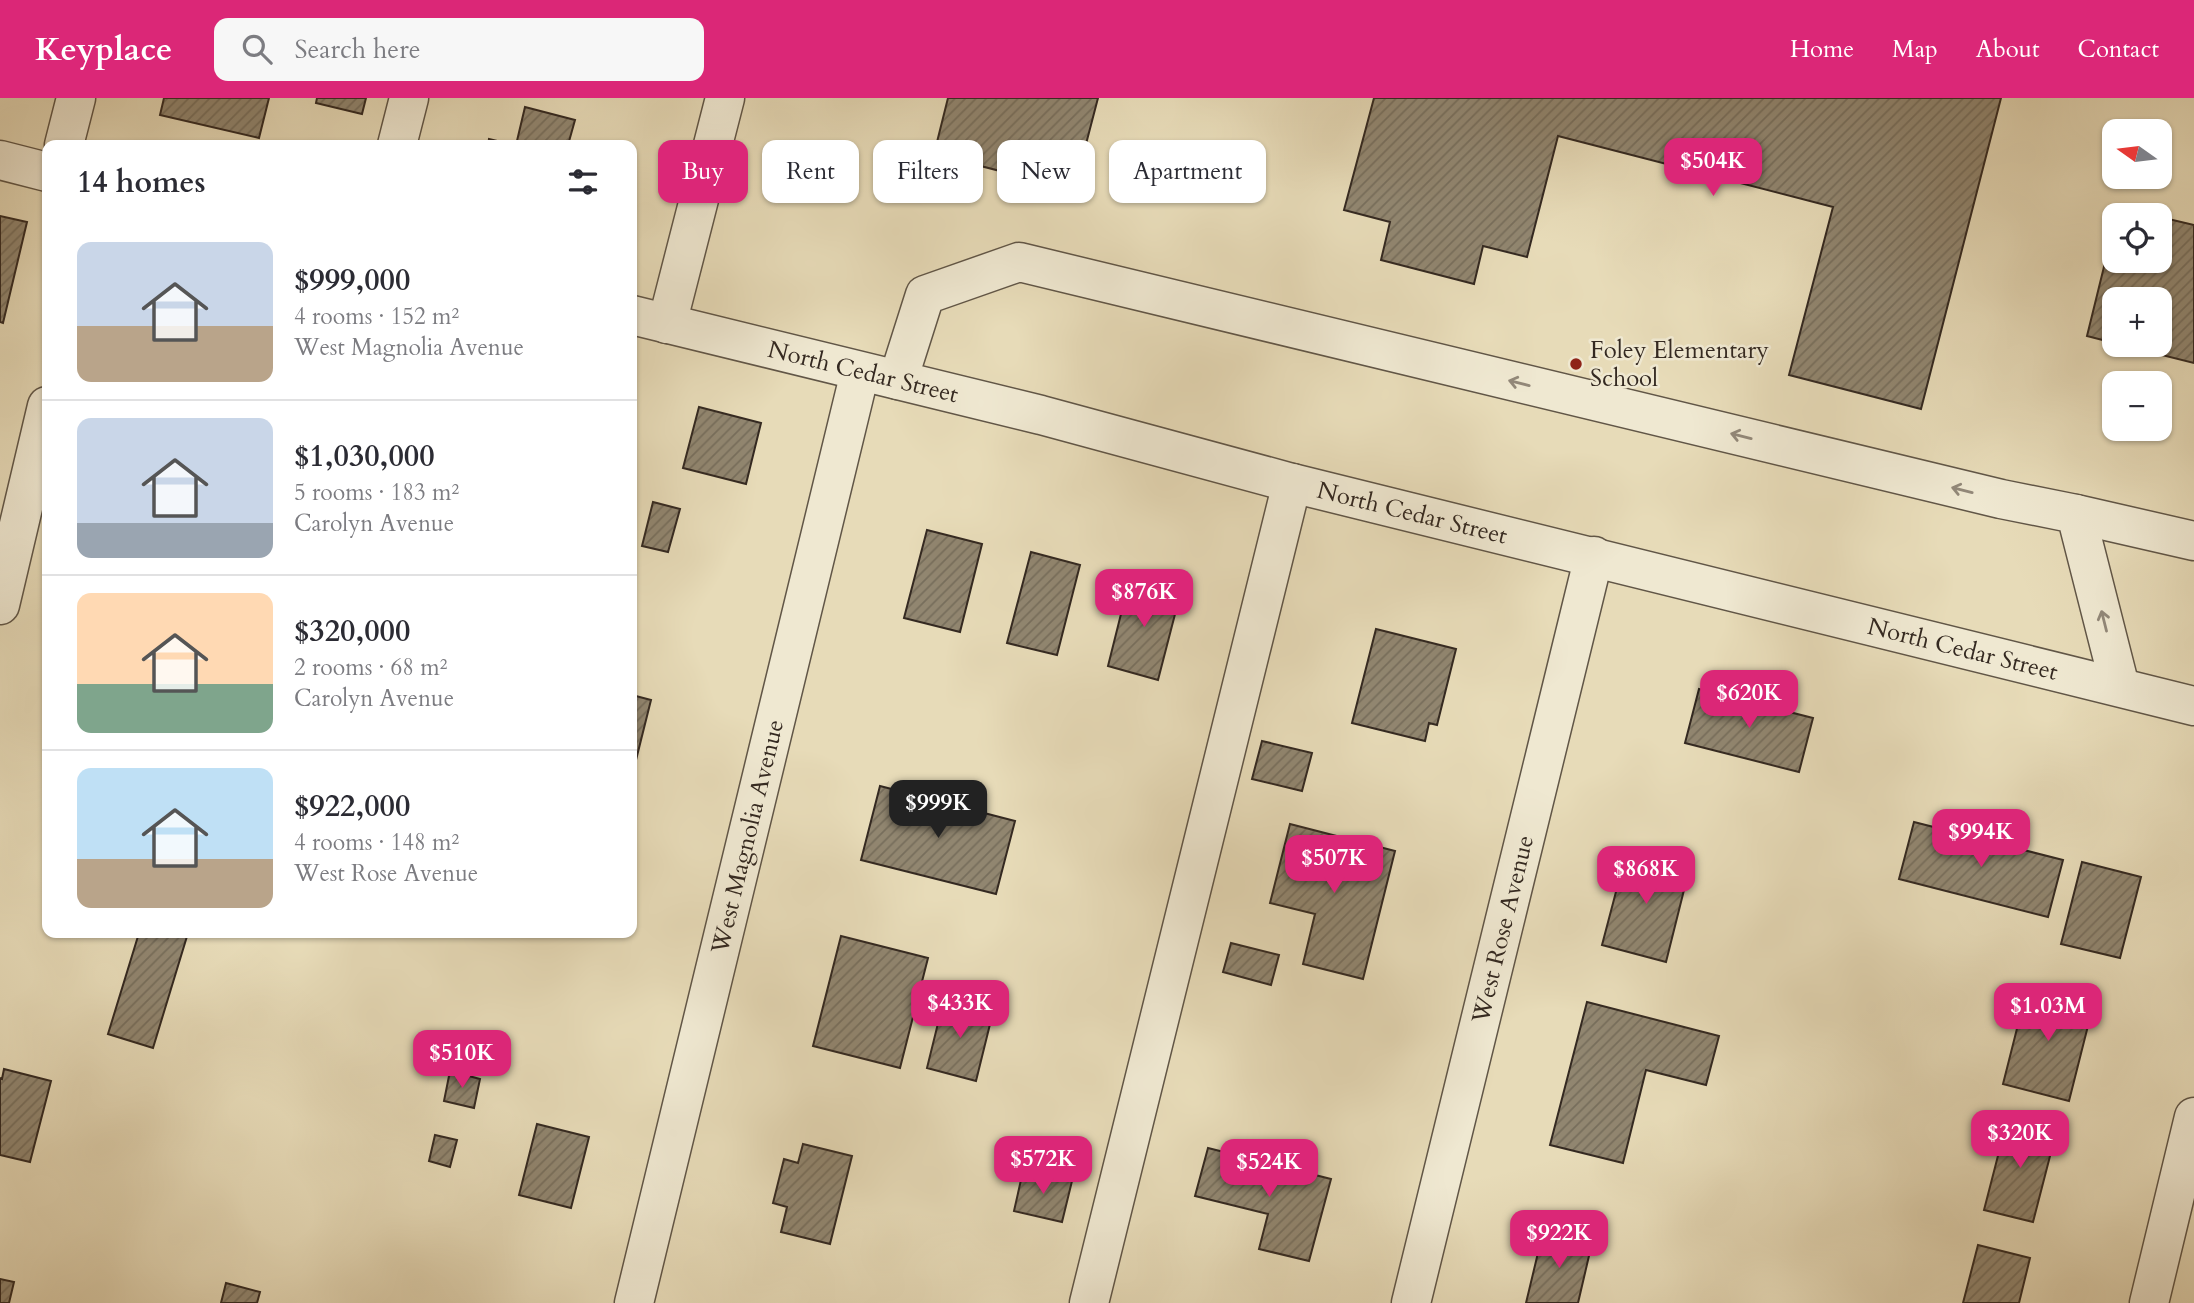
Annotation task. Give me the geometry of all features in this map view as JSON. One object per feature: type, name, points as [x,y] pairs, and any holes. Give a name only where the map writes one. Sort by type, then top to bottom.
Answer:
[{"type":"street","points":[[65,140],[76,98]]},
{"type":"street","points":[[398,140],[409,98]]},
{"type":"street","points":[[649,320],[725,98]]},
{"type":"street","points":[[0,160],[42,171]]},
{"type":"street","points":[[898,380],[925,295],[1019,262],[2001,499],[2194,541]]},
{"type":"street","name":"North Cedar Street","points":[[649,320],[1041,415],[1292,483],[2194,706]]},
{"type":"street","name":"West Magnolia Avenue","points":[[634,1303],[860,372]]},
{"type":"street","points":[[0,605],[13,492],[42,419]]},
{"type":"street","points":[[1089,1303],[1292,483]]},
{"type":"street","points":[[2076,514],[2120,687]]},
{"type":"street","name":"West Rose Avenue","points":[[1411,1303],[1594,556]]},
{"type":"street","points":[[2149,1303],[2194,1117]]},
{"type":"building","points":[[164,98],[269,98],[259,138],[160,115]]},
{"type":"building","points":[[317,98],[366,98],[362,114],[316,103]]},
{"type":"building","points":[[948,98],[1098,98],[1087,140],[997,140],[997,170],[983,167],[983,140],[938,140]]},
{"type":"building","points":[[1374,98],[2001,98],[1921,409],[1789,375],[1833,207],[1558,136],[1527,257],[1483,246],[1474,284],[1381,260],[1390,222],[1344,210]]},
{"type":"building","points":[[525,107],[575,120],[569,140],[517,140]]},
{"type":"building","points":[[0,216],[27,222],[3,323],[0,322]]},
{"type":"building","points":[[2172,220],[2194,225],[2194,363],[2170,357],[2172,287],[2102,287],[2102,340],[2087,336],[2102,273],[2172,273]]},
{"type":"building","points":[[699,407],[761,423],[746,484],[683,468]]},
{"type":"building","points":[[653,502],[680,509],[668,552],[642,546]]},
{"type":"building","points":[[927,530],[982,544],[960,632],[904,618]]},
{"type":"building","points":[[1031,552],[1080,565],[1057,655],[1007,643]]},
{"type":"building","points":[[1130,578],[1181,591],[1158,680],[1108,666]]},
{"type":"building","points":[[1376,629],[1456,649],[1437,725],[1429,723],[1425,741],[1352,723]]},
{"type":"building","points":[[1699,689],[1813,718],[1799,772],[1685,743]]},
{"type":"building","points":[[637,696],[651,700],[637,756]]},
{"type":"building","points":[[1262,741],[1312,753],[1302,791],[1252,779]]},
{"type":"building","points":[[880,786],[1015,821],[996,894],[861,860]]},
{"type":"building","points":[[1914,822],[2063,860],[2048,917],[1899,879]]},
{"type":"building","points":[[1290,824],[1395,851],[1363,979],[1303,964],[1315,914],[1270,903]]},
{"type":"building","points":[[1627,850],[1690,866],[1666,962],[1602,945]]},
{"type":"building","points":[[2082,862],[2141,877],[2120,958],[2061,944]]},
{"type":"building","points":[[841,936],[928,958],[900,1068],[813,1046]]},
{"type":"building","points":[[137,938],[186,938],[153,1048],[108,1034]]},
{"type":"building","points":[[1231,943],[1279,955],[1271,985],[1223,972]]},
{"type":"building","points":[[2028,985],[2094,1002],[2069,1101],[2003,1084]]},
{"type":"building","points":[[944,999],[993,1012],[976,1081],[927,1068]]},
{"type":"building","points":[[1587,1002],[1719,1036],[1706,1085],[1646,1070],[1623,1163],[1550,1145]]},
{"type":"building","points":[[4,1069],[51,1081],[30,1162],[0,1155],[0,1078],[2,1079]]},
{"type":"building","points":[[450,1071],[480,1079],[474,1108],[444,1101]]},
{"type":"building","points":[[2008,1117],[2057,1129],[2033,1222],[1984,1210]]},
{"type":"building","points":[[537,1124],[589,1137],[571,1208],[519,1195]]},
{"type":"building","points":[[435,1135],[457,1140],[450,1167],[429,1161]]},
{"type":"building","points":[[803,1144],[852,1156],[830,1244],[781,1232],[787,1207],[773,1203],[784,1159],[798,1163]]},
{"type":"building","points":[[1208,1148],[1331,1179],[1309,1261],[1259,1249],[1268,1214],[1195,1196]]},
{"type":"building","points":[[1023,1171],[1072,1181],[1062,1222],[1014,1211]]},
{"type":"building","points":[[1543,1232],[1592,1243],[1578,1303],[1526,1303]]},
{"type":"building","points":[[1978,1245],[2030,1258],[2019,1303],[1963,1303]]},
{"type":"building","points":[[0,1279],[14,1282],[9,1303],[0,1303]]},
{"type":"building","points":[[226,1283],[260,1292],[257,1303],[221,1303]]},
{"type":"place","name":"Foley Elementary School","points":[[1576,364]]}]
